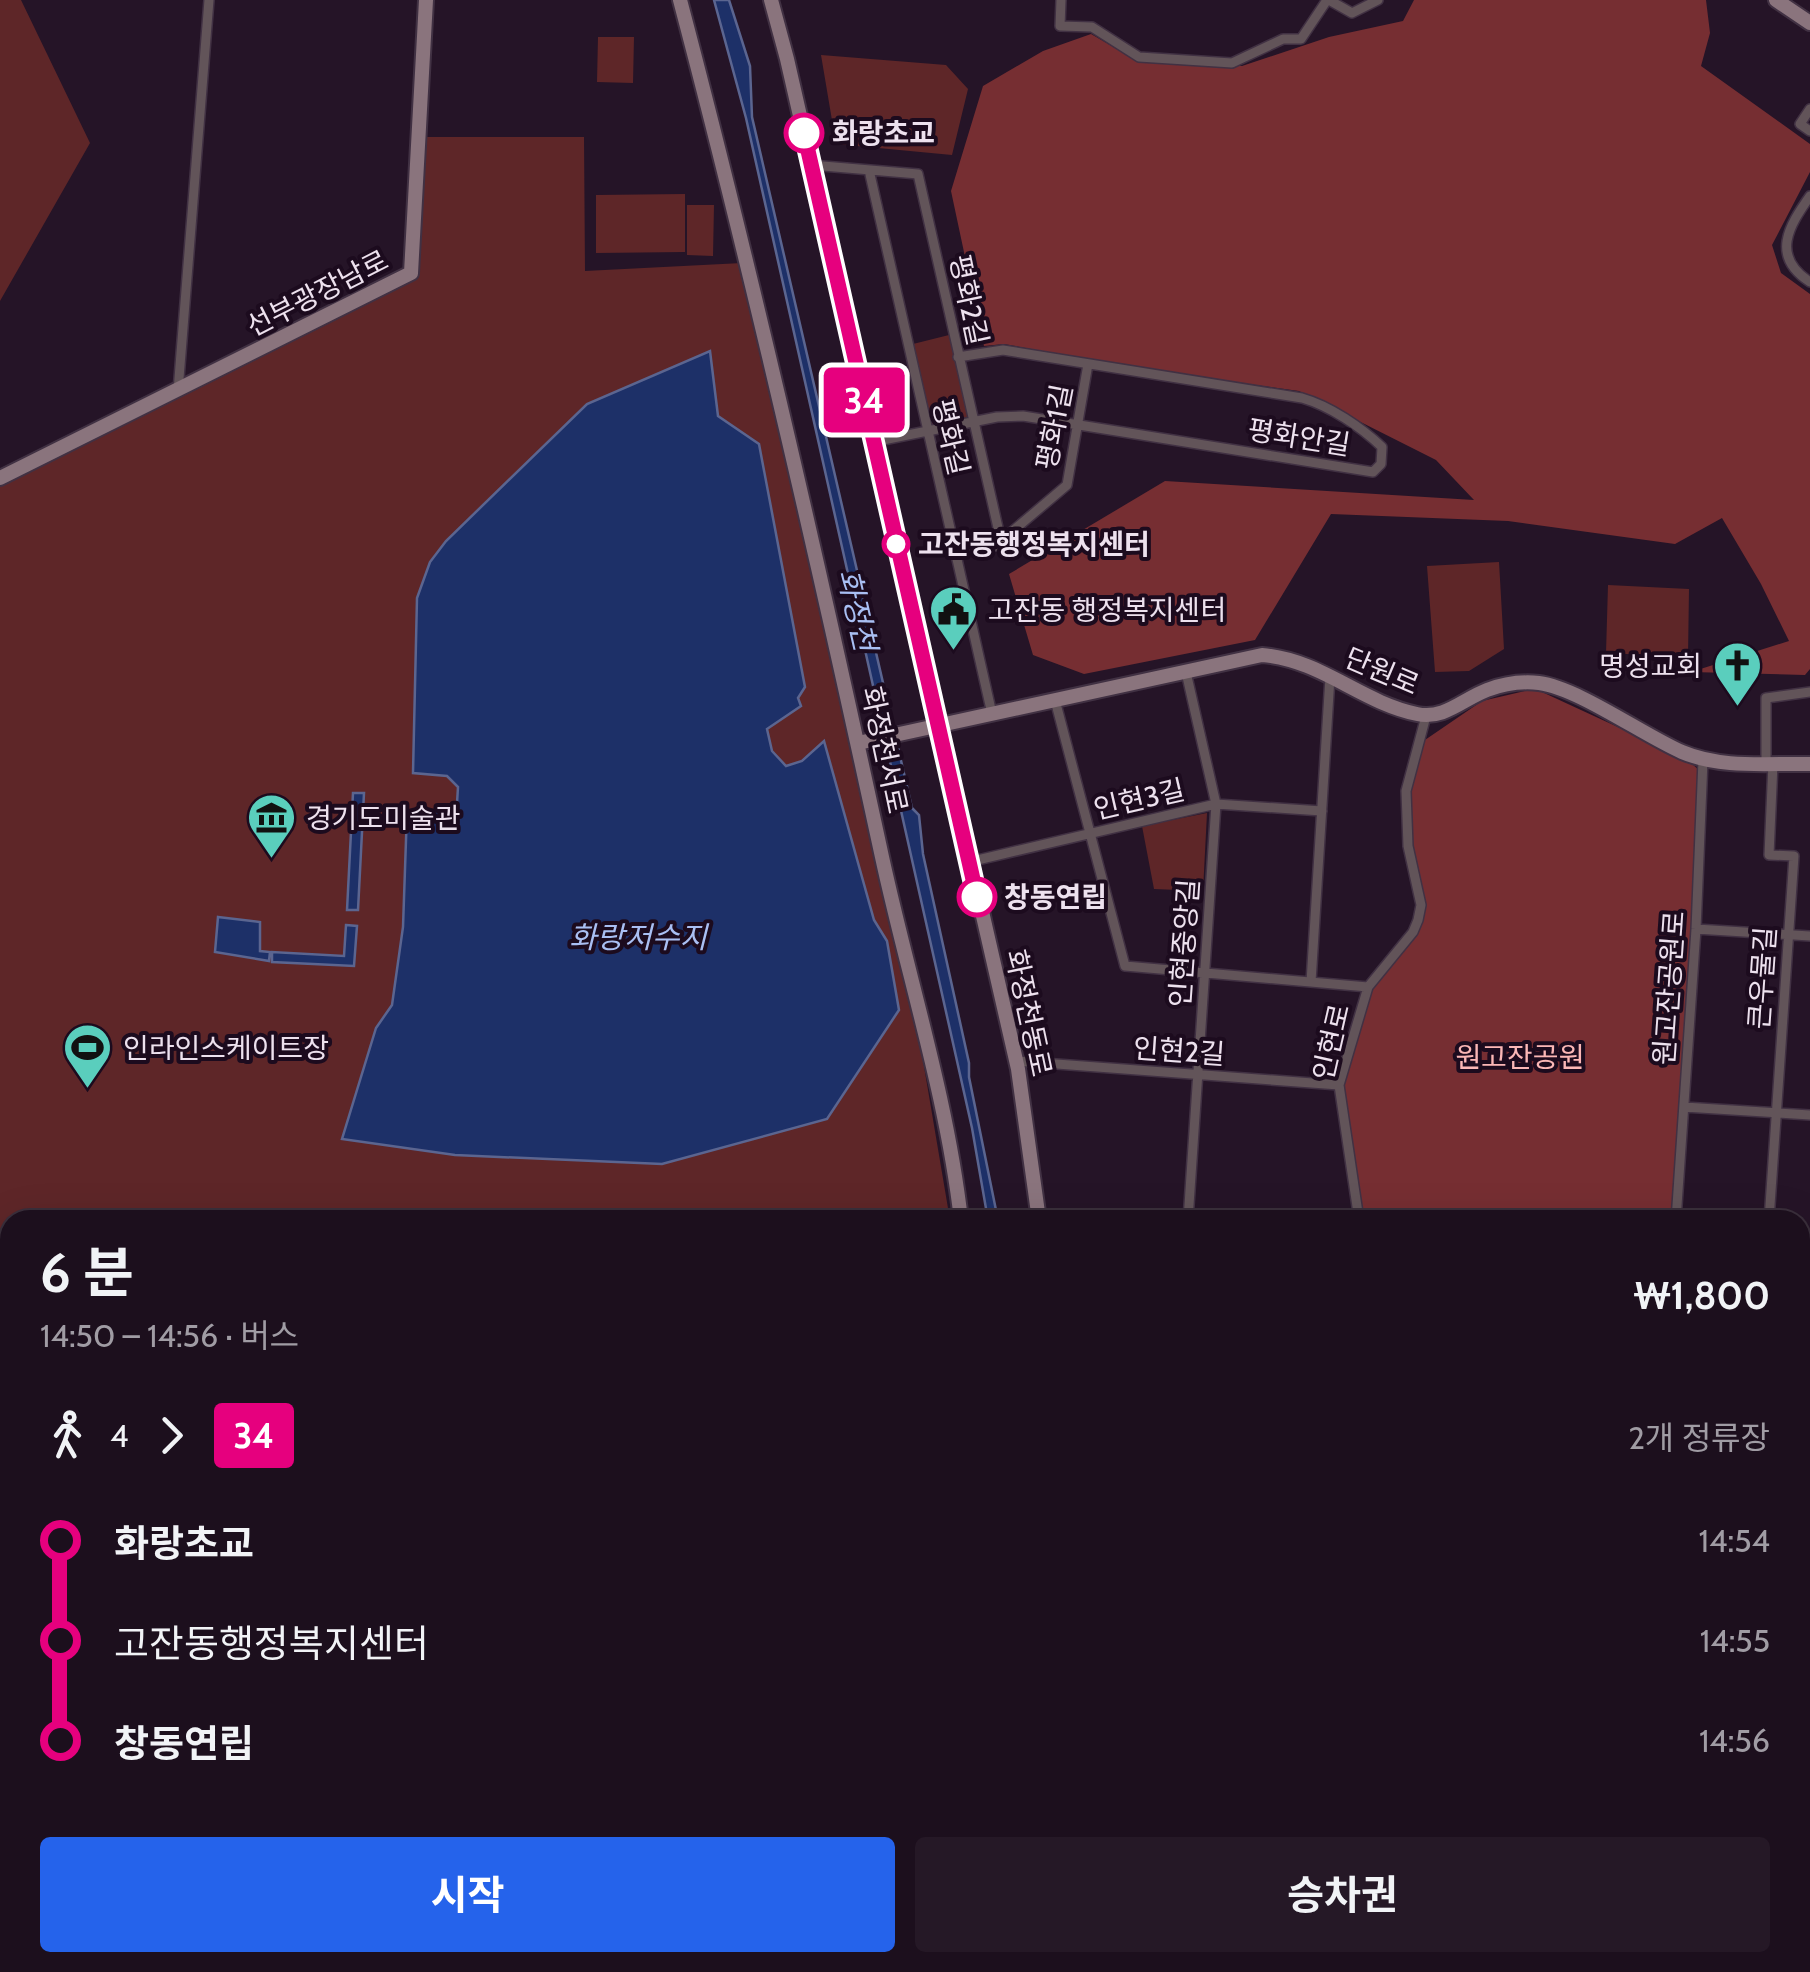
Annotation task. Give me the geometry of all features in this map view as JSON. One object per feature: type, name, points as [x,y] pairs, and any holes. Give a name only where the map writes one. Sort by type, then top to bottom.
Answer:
[{"type":"street","points":[[178,391],[209,0]]},
{"type":"street","name":"선부광장남로","points":[[0,478],[410,274],[426,0]]},
{"type":"street","name":"화정천서로","points":[[680,0],[734,202],[863,742],[886,876],[911,972],[960,1210]]},
{"type":"street","name":"화정천동로","points":[[770,0],[1016,1061],[1038,1210]]},
{"type":"street","points":[[1061,0],[1060,26],[1092,28],[1139,57],[1232,63],[1283,39],[1301,39],[1328,0],[1352,13],[1378,0]]},
{"type":"street","points":[[1776,0],[1810,23]]},
{"type":"street","points":[[1810,109],[1800,124],[1810,131]]},
{"type":"street","name":"평화2길","points":[[811,165],[918,174],[1001,541]]},
{"type":"street","name":"평화길","points":[[869,170],[992,714]]},
{"type":"street","points":[[1810,196],[1786,234],[1789,260],[1810,282]]},
{"type":"street","name":"평화안길","points":[[873,442],[972,421],[1024,416],[1373,472],[1381,464],[1382,447],[1317,402],[1004,350],[958,357]]},
{"type":"street","name":"평화1길","points":[[956,552],[995,546],[1068,484],[1088,364]]},
{"type":"street","name":"단원로","points":[[863,742],[1262,655],[1298,660],[1426,716],[1441,714],[1484,691],[1509,683],[1541,683],[1567,692],[1703,760],[1727,764],[1810,764]]},
{"type":"street","name":"인현중앙길","points":[[1186,672],[1216,804],[1189,1210]]},
{"type":"street","points":[[1311,982],[1330,677]]},
{"type":"street","points":[[1770,763],[1766,698],[1810,692]]},
{"type":"street","points":[[1055,700],[1125,966],[1368,986]]},
{"type":"street","name":"인현로","points":[[1357,1210],[1340,1085],[1368,986],[1413,932],[1422,905],[1408,846],[1406,791],[1426,716]]},
{"type":"street","name":"원고잔공원로","points":[[1677,1210],[1703,760]]},
{"type":"street","name":"큰우물길","points":[[1770,763],[1769,854],[1794,856],[1770,1210]]},
{"type":"street","name":"인현3길","points":[[969,862],[1216,804],[1322,811]]},
{"type":"street","points":[[1696,928],[1810,936]]},
{"type":"street","name":"인현2길","points":[[1016,1061],[1340,1085]]},
{"type":"street","points":[[1684,1108],[1810,1115]]},
{"type":"shaded area","points":[[0,0],[21,0],[90,143],[0,301]]},
{"type":"shaded area","points":[[598,37],[634,37],[633,83],[597,82]]},
{"type":"shaded area","points":[[821,55],[946,65],[968,89],[952,155],[836,144]]},
{"type":"shaded area","points":[[427,137],[584,137],[585,271],[742,263],[916,1019],[948,1210],[0,1210],[0,485],[415,278]]},
{"type":"shaded area","points":[[685,194],[685,252],[596,253],[596,195]]},
{"type":"shaded area","points":[[687,205],[714,205],[713,256],[687,255]]},
{"type":"shaded area","points":[[949,335],[968,417],[931,425],[913,344]]},
{"type":"shaded area","points":[[1499,562],[1504,649],[1469,671],[1435,672],[1427,566]]},
{"type":"shaded area","points":[[1608,585],[1689,589],[1688,657],[1606,653]]},
{"type":"shaded area","points":[[1207,813],[1203,891],[1154,889],[1142,826]]},
{"type":"green space","points":[[1414,0],[1706,0],[1710,33],[1701,66],[1810,144],[1810,172],[1772,245],[1781,273],[1810,294],[1810,669],[1805,675],[1691,672],[1789,641],[1722,518],[1675,544],[1508,521],[1331,514],[1255,640],[1084,674],[1033,655],[1009,574],[1165,481],[1474,500],[1436,460],[1299,391],[1145,370],[1004,344],[984,346],[951,191],[983,86],[1043,51],[1091,34],[1136,60],[1242,66],[1329,37],[1403,21]]},
{"type":"green space","name":"원고잔공원","points":[[1529,690],[1542,692],[1687,759],[1704,775],[1674,1210],[1353,1210],[1338,1096],[1365,987],[1410,935],[1419,905],[1402,842],[1405,810],[1422,742],[1482,701]]},
{"type":"water","name":"화정천","points":[[714,0],[729,0],[750,66],[752,117],[912,808],[919,815],[923,854],[969,1063],[996,1210],[986,1210],[972,1128],[746,118]]},
{"type":"water","name":"화랑저수지","points":[[710,351],[718,416],[759,444],[805,687],[798,698],[801,706],[767,729],[772,751],[786,766],[802,761],[824,741],[874,920],[887,941],[899,1010],[827,1119],[662,1164],[455,1155],[342,1139],[376,1028],[392,1005],[403,927],[407,811],[447,811],[457,803],[458,787],[447,776],[413,773],[417,598],[430,562],[446,541],[587,404]]},
{"type":"water","points":[[353,793],[364,793],[358,910],[347,910]]},
{"type":"water","points":[[218,917],[260,922],[260,951],[270,952],[269,961],[215,952]]},
{"type":"water","points":[[346,925],[357,926],[354,966],[272,962],[272,952],[344,956]]},
{"type":"bus line","name":"34","points":[[804,133],[977,897]]},
{"type":"place","name":"화랑초교","points":[[804,133]]},
{"type":"place","name":"고잔동행정복지센터","points":[[896,544]]},
{"type":"place","name":"고잔동 행정복지센터","points":[[953,652]]},
{"type":"place","name":"명성교회","points":[[1737,708]]},
{"type":"place","name":"경기도미술관","points":[[271,860]]},
{"type":"place","name":"창동연립","points":[[977,897]]},
{"type":"place","name":"인라인스케이트장","points":[[88,1090]]}]
